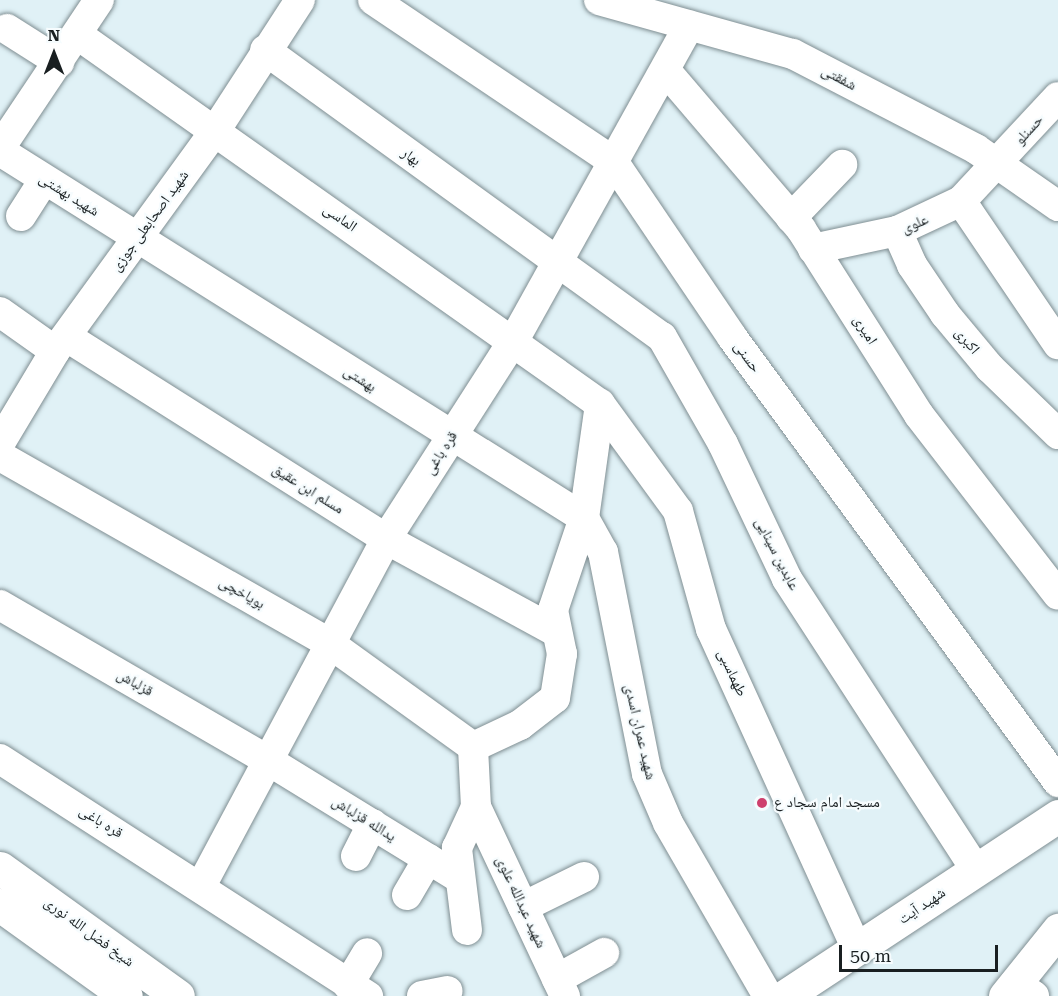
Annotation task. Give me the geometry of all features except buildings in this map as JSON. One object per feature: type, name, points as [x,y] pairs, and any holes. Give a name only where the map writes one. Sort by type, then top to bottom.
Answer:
[{"type":"main road","name":"شهید آیت","points":[[785,996],[1058,816]]},
{"type":"main road","name":"شیخ فضل الله نوری","points":[[0,868],[178,996]]},
{"type":"main road","name":"شیخ فضل الله نوری","points":[[0,905],[126,996]]},
{"type":"main road","points":[[1018,992],[1058,930]]},
{"type":"street","points":[[0,150],[99,0]]},
{"type":"street","name":"شهید اصحابعلی جوزی","points":[[0,443],[61,344],[215,131],[265,50],[300,0]]},
{"type":"street","name":"حسنی","points":[[373,0],[614,161],[732,337],[1058,782]]},
{"type":"street","name":"شفقتی","points":[[598,0],[793,54],[999,163],[1058,206]]},
{"type":"street","name":"قره باغی","points":[[201,886],[386,539],[514,340],[689,25]]},
{"type":"street","points":[[7,29],[59,62]]},
{"type":"street","name":"الماسی","points":[[78,35],[514,340],[600,404]]},
{"type":"street","name":"بهار","points":[[265,50],[557,263]]},
{"type":"street","name":"امیری","points":[[666,70],[791,218],[919,415],[1058,595]]},
{"type":"street","name":"حسنلو","points":[[999,163],[1058,97]]},
{"type":"street","name":"شهید بهشتی","points":[[0,150],[44,180],[138,237]]},
{"type":"street","name":"علوی","points":[[813,249],[897,231],[961,201],[999,163]]},
{"type":"street","points":[[791,218],[842,165]]},
{"type":"street","points":[[21,216],[44,180]]},
{"type":"street","points":[[961,201],[1058,344]]},
{"type":"street","name":"اکبری","points":[[897,231],[912,266],[945,314],[990,368],[1058,434]]},
{"type":"street","name":"بهشتی","points":[[138,237],[452,438],[584,518]]},
{"type":"street","name":"عابدین سینایی","points":[[557,263],[662,337],[723,444],[787,579],[976,870]]},
{"type":"street","name":"مسلم ابن عقیق","points":[[0,312],[61,344],[386,539],[555,631]]},
{"type":"street","points":[[468,930],[459,878],[457,848],[476,807],[473,747],[520,725],[555,698],[562,654],[552,610],[584,518],[600,404]]},
{"type":"street","name":"طهماسبی","points":[[600,404],[678,511],[711,629],[857,949]]},
{"type":"street","name":"بویاخچی","points":[[0,456],[329,643],[473,747]]},
{"type":"street","name":"شهید عمران اسدی","points":[[584,518],[603,552],[647,774],[668,823],[768,996]]},
{"type":"street","name":"قزلباش","points":[[0,605],[269,761]]},
{"type":"street","name":"قره باغی","points":[[0,759],[201,886],[358,990]]},
{"type":"street","name":"یدالله قزلباش","points":[[269,761],[459,878]]},
{"type":"street","name":"شهید عبدالله علوی","points":[[476,807],[561,987]]},
{"type":"street","points":[[356,856],[372,824]]},
{"type":"street","points":[[406,895],[428,859]]},
{"type":"street","points":[[523,907],[584,877]]},
{"type":"street","points":[[358,990],[368,953]]},
{"type":"street","points":[[561,987],[604,953]]},
{"type":"place","name":"مسجد امام سجاد ع","points":[[762,803]]}]
